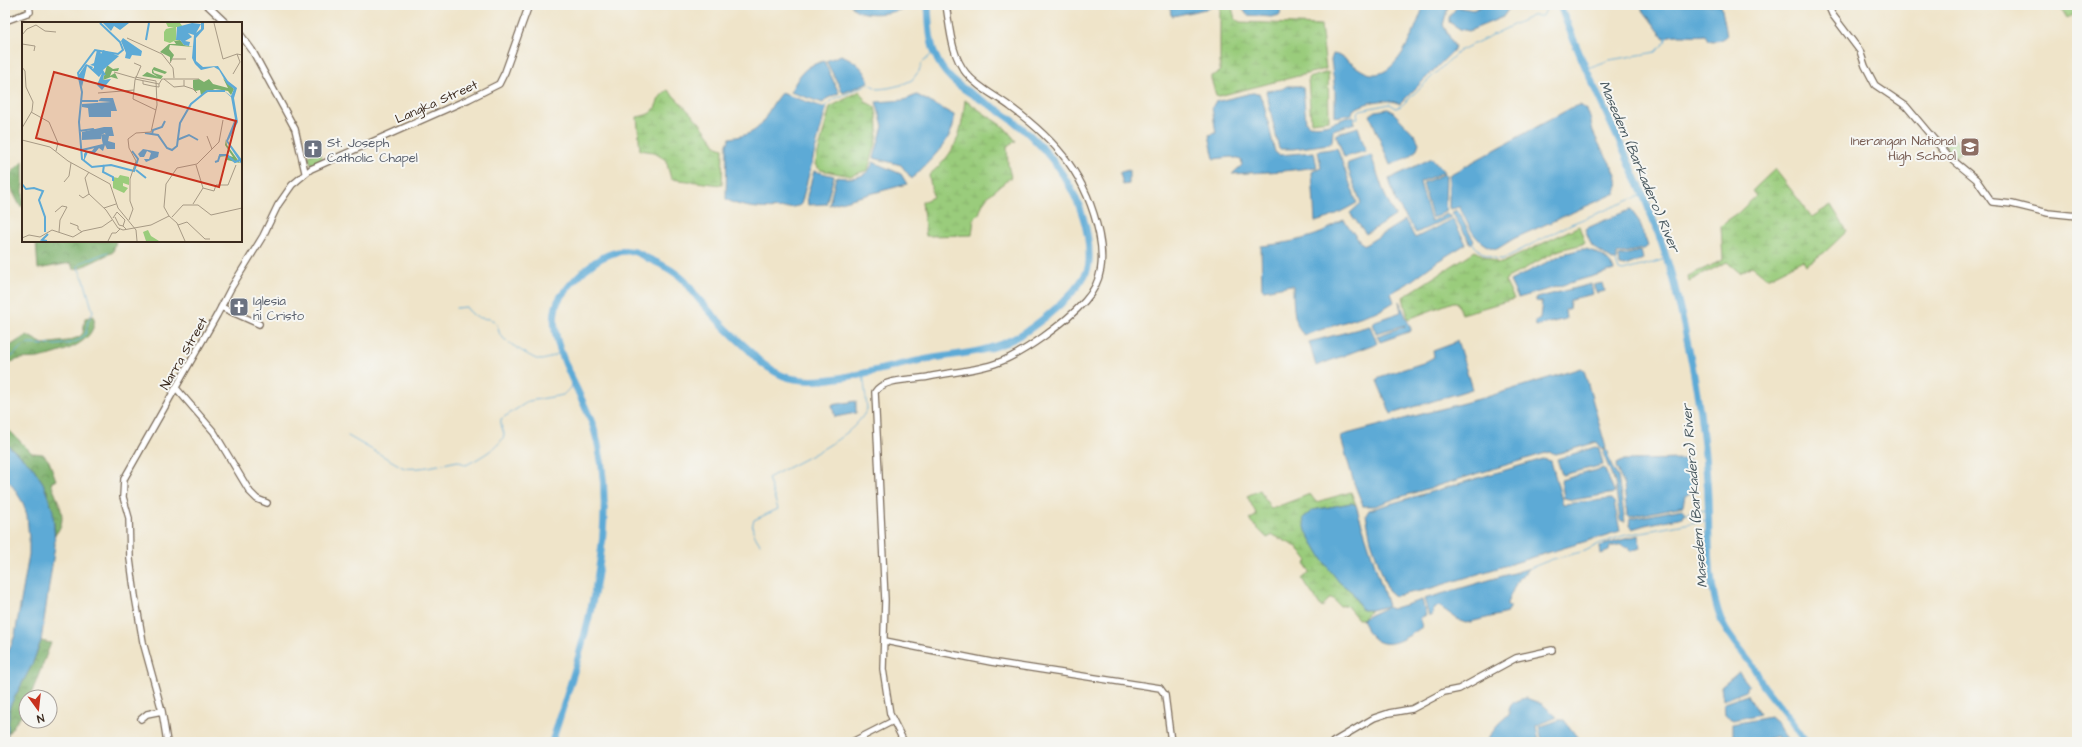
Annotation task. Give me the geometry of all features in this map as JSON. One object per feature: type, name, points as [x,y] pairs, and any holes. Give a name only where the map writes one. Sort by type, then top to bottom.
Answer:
[{"type":"street","points":[[5,21],[30,12],[29,5]]},
{"type":"street","points":[[207,5],[225,22]]},
{"type":"street","name":"Langka Street","points":[[305,172],[499,84],[505,72],[529,5]]},
{"type":"street","points":[[904,742],[893,721],[883,669],[885,641],[881,504],[874,392],[877,387],[893,382],[996,364],[1007,358],[1049,332],[1082,304],[1096,288],[1102,265],[1102,253],[1098,227],[1092,206],[1082,181],[1068,161],[1047,138],[1011,107],[980,87],[967,74],[956,55],[946,5]]},
{"type":"street","points":[[1828,5],[1832,14],[1860,51],[1865,66],[1875,85],[1906,106],[1948,156],[1976,179],[1992,202],[2012,204],[2048,213],[2077,216]]},
{"type":"street","points":[[242,36],[260,63],[295,129],[305,172]]},
{"type":"street","name":"Narra Street","points":[[168,742],[143,642],[130,560],[129,518],[122,497],[124,479],[231,288],[263,236],[278,205],[292,185],[305,172]]},
{"type":"street","points":[[221,307],[259,324]]},
{"type":"street","points":[[176,388],[214,432],[250,492],[257,498],[267,503]]},
{"type":"street","points":[[885,641],[991,662],[1160,688],[1165,695],[1171,742]]},
{"type":"street","points":[[1333,742],[1377,716],[1412,709],[1444,692],[1463,688],[1516,658],[1552,650]]},
{"type":"street","points":[[140,719],[147,714],[161,710]]},
{"type":"street","points":[[852,742],[893,721]]},
{"type":"green space","points":[[2059,5],[2077,5],[2077,13],[2067,18]]},
{"type":"green space","points":[[1220,7],[1232,7],[1235,19],[1240,22],[1321,25],[1326,69],[1219,96],[1216,95],[1211,76],[1220,72]]},
{"type":"green space","points":[[1328,72],[1329,120],[1311,122],[1308,78]]},
{"type":"green space","points":[[668,90],[699,122],[717,146],[723,148],[722,185],[671,179],[666,160],[653,152],[640,150],[637,117],[651,113],[654,110],[659,98]]},
{"type":"green space","points":[[860,91],[866,102],[875,107],[878,125],[877,139],[868,170],[850,176],[821,170],[815,165],[830,107]]},
{"type":"green space","points":[[965,100],[1005,128],[1016,141],[1007,146],[1008,165],[1011,177],[988,196],[983,203],[979,214],[974,219],[972,235],[926,236],[922,202],[933,197],[929,175],[946,158],[956,142],[962,123]]},
{"type":"green space","points":[[1954,139],[1963,150],[1955,157],[1945,146]]},
{"type":"green space","points":[[319,151],[323,160],[312,166],[308,156]]},
{"type":"green space","points":[[22,162],[22,206],[20,206],[6,178]]},
{"type":"green space","points":[[1775,169],[1812,217],[1831,205],[1847,231],[1825,252],[1806,265],[1803,260],[1767,278],[1752,266],[1740,273],[1727,262],[1689,281],[1688,276],[1723,260],[1721,226],[1756,196],[1752,191]]},
{"type":"green space","points":[[1579,226],[1585,243],[1557,251],[1507,278],[1505,281],[1514,299],[1462,314],[1457,302],[1453,302],[1408,319],[1403,297],[1475,251],[1498,263],[1502,263]]},
{"type":"green space","points":[[36,242],[116,242],[113,252],[80,268],[73,269],[71,263],[38,269]]},
{"type":"green space","points":[[94,316],[94,325],[90,333],[84,340],[75,346],[56,354],[36,358],[20,359],[5,363],[5,349],[27,335],[43,344],[67,341],[79,337],[83,333],[85,318]]},
{"type":"green space","points":[[5,426],[32,453],[43,454],[49,461],[56,480],[51,483],[61,509],[62,516],[62,522],[55,535],[51,505],[42,482],[28,463],[5,443]]},
{"type":"green space","points":[[1260,490],[1271,509],[1310,494],[1316,502],[1351,492],[1356,505],[1351,503],[1313,510],[1303,518],[1339,582],[1352,592],[1362,610],[1371,610],[1362,619],[1358,619],[1346,605],[1340,606],[1332,598],[1328,600],[1322,608],[1302,579],[1310,572],[1305,564],[1308,561],[1297,547],[1273,535],[1267,538],[1249,520],[1257,515],[1247,496]]},
{"type":"green space","points":[[41,641],[51,643],[33,689],[19,689],[32,665]]},
{"type":"green space","points":[[18,691],[18,719],[7,735],[10,706]]},
{"type":"water","points":[[851,5],[909,5],[897,11],[870,14],[855,9]]},
{"type":"water","points":[[1175,5],[1211,5],[1210,8],[1173,16],[1171,15],[1170,7]]},
{"type":"water","points":[[1237,5],[1281,5],[1280,15],[1271,17],[1247,15],[1243,9]]},
{"type":"water","points":[[1424,5],[1446,5],[1448,7],[1443,25],[1455,47],[1453,51],[1400,104],[1389,101],[1376,101],[1358,107],[1353,110],[1352,114],[1335,117],[1335,90],[1331,60],[1333,54],[1345,59],[1365,72],[1376,74],[1386,70],[1403,52],[1416,26]]},
{"type":"water","points":[[1484,5],[1511,5],[1503,17],[1469,31],[1460,29],[1449,22],[1449,17],[1457,7],[1473,10]]},
{"type":"water","points":[[1639,5],[1721,5],[1727,35],[1716,41],[1708,40],[1705,35],[1674,35],[1664,38]]},
{"type":"water","points":[[841,55],[858,65],[865,73],[869,82],[843,93],[826,61]]},
{"type":"water","points":[[824,61],[839,93],[826,99],[823,103],[790,92],[806,69]]},
{"type":"water","points":[[1287,86],[1298,86],[1303,88],[1306,122],[1309,125],[1327,125],[1353,116],[1355,123],[1333,130],[1332,141],[1329,144],[1293,149],[1279,149],[1266,91],[1282,89]]},
{"type":"water","points":[[781,93],[826,108],[801,205],[774,209],[752,207],[733,203],[726,199],[727,144],[730,138],[742,136],[757,128],[762,123]]},
{"type":"water","points":[[1252,93],[1259,93],[1264,105],[1275,152],[1279,155],[1314,152],[1317,167],[1284,171],[1232,174],[1242,165],[1241,160],[1231,157],[1214,159],[1209,135],[1216,133],[1212,108],[1215,102]]},
{"type":"water","points":[[917,95],[954,115],[953,124],[946,142],[912,179],[901,165],[874,158],[883,126],[876,102],[904,100]]},
{"type":"water","points":[[1580,105],[1589,114],[1594,134],[1616,175],[1618,184],[1616,193],[1515,238],[1497,249],[1483,244],[1474,234],[1460,207],[1449,208],[1449,175],[1571,108]]},
{"type":"water","points":[[1388,109],[1392,111],[1415,135],[1419,143],[1412,155],[1404,160],[1390,165],[1370,115],[1376,111]]},
{"type":"water","points":[[1358,127],[1366,151],[1344,157],[1336,134]]},
{"type":"water","points":[[1337,148],[1357,203],[1329,218],[1315,222],[1312,173],[1313,171],[1321,168],[1318,151]]},
{"type":"water","points":[[1371,155],[1384,193],[1395,216],[1366,234],[1350,213],[1361,203],[1347,166],[1348,163]]},
{"type":"water","points":[[1432,158],[1444,172],[1420,182],[1431,222],[1446,214],[1451,217],[1416,233],[1396,202],[1389,179]]},
{"type":"water","points":[[873,162],[901,174],[907,184],[829,205],[836,177],[853,178],[863,175],[871,168]]},
{"type":"water","points":[[1129,170],[1129,184],[1123,185],[1120,172]]},
{"type":"water","points":[[814,171],[834,176],[826,204],[808,205],[807,196]]},
{"type":"water","points":[[1444,174],[1446,175],[1445,205],[1447,211],[1432,218],[1423,183]]},
{"type":"water","points":[[1457,210],[1474,241],[1471,244],[1452,212]]},
{"type":"water","points":[[1631,210],[1639,221],[1648,246],[1644,249],[1617,254],[1617,261],[1614,261],[1592,246],[1585,229]]},
{"type":"water","points":[[1453,219],[1466,244],[1438,261],[1407,284],[1391,293],[1394,302],[1381,310],[1305,335],[1298,327],[1294,313],[1293,286],[1262,289],[1261,246],[1284,243],[1308,237],[1323,232],[1338,222],[1344,220],[1360,242],[1365,245],[1405,220],[1415,238]]},
{"type":"water","points":[[1587,249],[1601,255],[1609,262],[1614,270],[1518,298],[1510,281],[1563,254]]},
{"type":"water","points":[[1641,251],[1643,259],[1625,266],[1620,265],[1619,256]]},
{"type":"water","points":[[1603,283],[1605,291],[1597,293],[1593,285]]},
{"type":"water","points":[[1591,284],[1593,294],[1570,301],[1569,309],[1565,310],[1566,319],[1536,326],[1535,321],[1540,318],[1542,302],[1536,301],[1536,298]]},
{"type":"water","points":[[1399,301],[1411,331],[1380,342],[1377,336],[1405,326],[1376,333],[1373,323],[1401,312]]},
{"type":"water","points":[[1370,326],[1377,343],[1316,366],[1309,342]]},
{"type":"water","points":[[1457,340],[1472,389],[1391,414],[1377,381],[1379,377],[1423,363],[1434,357],[1433,351],[1452,344]]},
{"type":"water","points":[[1581,368],[1584,370],[1606,448],[1602,449],[1597,442],[1556,454],[1549,452],[1375,506],[1363,506],[1354,483],[1341,438],[1343,435],[1490,396]]},
{"type":"water","points":[[856,401],[856,413],[835,417],[832,405]]},
{"type":"water","points":[[5,443],[32,466],[43,483],[53,511],[55,545],[41,641],[32,665],[10,706],[7,742],[5,742],[5,660],[15,635],[29,555],[29,539],[27,515],[23,503],[12,485],[5,478]]},
{"type":"water","points":[[1595,447],[1599,448],[1603,465],[1562,475],[1557,459]]},
{"type":"water","points":[[1606,449],[1612,467],[1618,477],[1625,522],[1620,520],[1615,483],[1603,453]]},
{"type":"water","points":[[1543,459],[1551,461],[1563,504],[1611,499],[1614,502],[1620,531],[1425,590],[1394,596],[1388,591],[1371,541],[1366,515],[1369,510]]},
{"type":"water","points":[[1686,459],[1690,461],[1691,464],[1694,483],[1693,491],[1685,496],[1683,506],[1630,517],[1627,515],[1624,485],[1616,467],[1617,464],[1624,460]]},
{"type":"water","points":[[1604,468],[1615,493],[1573,500],[1564,498],[1561,480]]},
{"type":"water","points":[[1351,503],[1356,505],[1388,606],[1371,610],[1362,610],[1352,592],[1339,582],[1326,565],[1306,531],[1303,518],[1313,510]]},
{"type":"water","points":[[1682,509],[1685,511],[1683,517],[1632,529],[1629,526],[1630,519]]},
{"type":"water","points":[[1639,535],[1640,548],[1631,551],[1629,547],[1626,548],[1622,544],[1610,547],[1609,551],[1601,554],[1600,546]]},
{"type":"water","points":[[1530,568],[1518,579],[1507,603],[1507,606],[1510,606],[1510,608],[1507,613],[1466,623],[1460,621],[1439,606],[1434,608],[1432,615],[1429,616],[1424,599]]},
{"type":"water","points":[[1422,600],[1426,615],[1420,618],[1422,627],[1397,642],[1384,643],[1377,641],[1368,632],[1362,619],[1387,607],[1391,609]]},
{"type":"water","points":[[1739,672],[1749,685],[1746,687],[1746,691],[1723,700],[1721,687]]},
{"type":"water","points":[[1747,695],[1760,714],[1734,720],[1725,715],[1724,703]]},
{"type":"water","points":[[1526,698],[1542,704],[1557,717],[1536,726],[1539,742],[1486,742],[1498,724],[1509,714],[1511,705],[1516,701]]},
{"type":"water","points":[[1770,717],[1778,724],[1788,742],[1780,742],[1777,736],[1755,742],[1733,742],[1733,724]]},
{"type":"water","points":[[1559,720],[1564,720],[1581,742],[1542,742],[1539,727]]},
{"type":"waterway","name":"Masedem (Barkadero) River","points":[[552,742],[586,627],[596,587],[602,546],[604,506],[602,467],[594,429],[558,344],[555,327],[555,310],[561,296],[582,272],[609,254],[619,251],[630,251],[640,254],[668,268],[685,281],[700,301],[714,316],[763,364],[775,372],[785,376],[795,379],[810,380],[826,380],[861,374],[913,362],[991,348],[1021,335],[1045,318],[1070,295],[1086,272],[1089,262],[1088,239],[1083,217],[1063,175],[1049,156],[1016,123],[964,89],[949,77],[938,61],[933,48],[930,33],[928,5]]},
{"type":"waterway","points":[[1355,118],[1358,118],[1357,113],[1360,110],[1390,104],[1396,108],[1401,106],[1459,51],[1532,16],[1543,16],[1547,7],[1553,5]]},
{"type":"waterway","name":"Masedem (Barkadero) River","points":[[1560,5],[1589,76],[1652,216],[1665,252],[1675,288],[1691,360],[1703,432],[1708,497],[1710,570],[1716,605],[1722,622],[1735,644],[1753,666],[1763,685],[1806,742]]},
{"type":"waterway","points":[[1585,69],[1610,60],[1656,52],[1665,42],[1667,36]]},
{"type":"waterway","points":[[824,107],[834,99],[869,84],[878,89],[901,85],[912,80],[919,71],[922,63],[934,52]]},
{"type":"waterway","points":[[1473,243],[1486,255],[1503,259],[1571,224],[1642,195]]},
{"type":"waterway","points":[[5,358],[13,356],[19,349],[28,344],[56,345],[72,343],[81,339],[86,333],[88,321],[93,312],[84,280],[78,268],[80,263],[108,252]]},
{"type":"waterway","points":[[1616,261],[1619,270],[1623,271],[1666,259]]},
{"type":"waterway","points":[[456,308],[466,307],[475,316],[492,320],[495,322],[501,336],[504,339],[532,357],[540,360],[561,352]]},
{"type":"waterway","points":[[760,544],[753,530],[754,520],[778,509],[768,478],[823,449],[850,430],[860,420],[867,409],[863,372]]},
{"type":"waterway","points":[[348,436],[404,468],[425,467],[458,461],[466,465],[489,452],[503,438],[504,434],[501,419],[529,401],[563,395],[575,383]]},
{"type":"waterway","points":[[1685,513],[1707,510]]},
{"type":"waterway","points":[[1530,568],[1553,559],[1585,551],[1601,543],[1626,535],[1707,520]]},
{"type":"place","name":"Inerangan National High School","points":[[1970,147]]},
{"type":"place","name":"St. Joseph Catholic Chapel","points":[[313,149]]},
{"type":"place","name":"Iglesia ni Cristo","points":[[239,307]]}]
